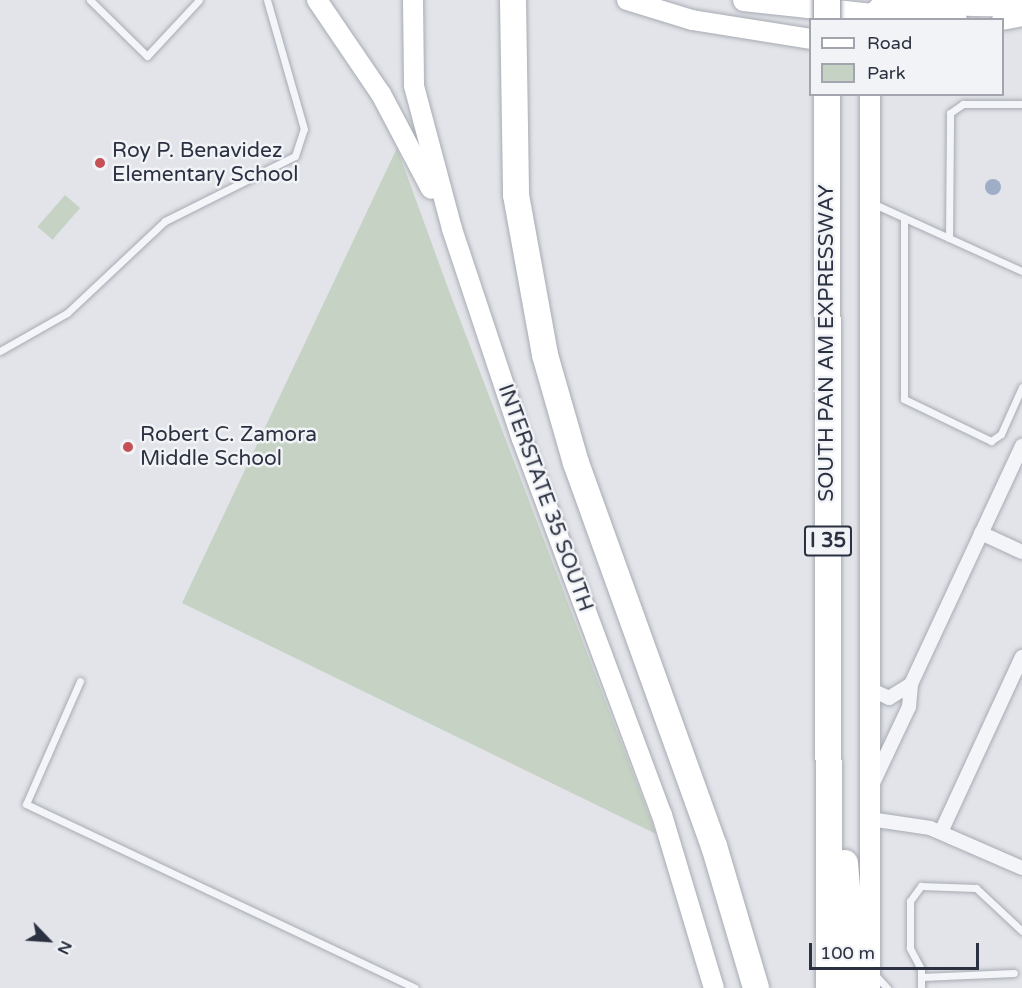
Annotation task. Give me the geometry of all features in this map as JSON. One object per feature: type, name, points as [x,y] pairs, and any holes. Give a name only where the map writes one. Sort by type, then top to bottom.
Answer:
[{"type":"highway","points":[[513,0],[516,195],[545,355],[576,463],[739,928],[756,988]]},
{"type":"highway","points":[[827,0],[827,18]]},
{"type":"highway","name":"SOUTH PAN AM EXPRESSWAY","points":[[827,96],[829,988]]},
{"type":"highway","points":[[828,685],[840,765],[865,982]]},
{"type":"highway","points":[[739,928],[748,988]]},
{"type":"main road","points":[[317,0],[381,94],[452,229]]},
{"type":"main road","points":[[627,0],[692,20],[809,39]]},
{"type":"main road","points":[[743,0],[872,11],[1022,7]]},
{"type":"main road","name":"INTERSTATE 35 SOUTH","points":[[415,4],[414,86],[452,229],[522,439],[662,815],[714,988]]},
{"type":"main road","points":[[1004,20],[1022,16]]},
{"type":"main road","points":[[865,982],[872,690],[870,96]]},
{"type":"street","points":[[871,787],[909,708],[911,684],[1022,446]]},
{"type":"street","points":[[981,533],[1022,552]]},
{"type":"street","points":[[941,832],[1022,657]]},
{"type":"street","points":[[872,690],[889,698],[911,684]]},
{"type":"street","points":[[870,819],[941,832],[1022,868]]},
{"type":"lane","points":[[90,0],[147,56],[199,0]]},
{"type":"lane","points":[[0,351],[67,313],[165,221],[295,156],[304,129],[267,0]]},
{"type":"lane","points":[[950,238],[950,113],[963,104],[1022,104]]},
{"type":"lane","points":[[871,203],[1021,268]]},
{"type":"lane","points":[[904,218],[904,399],[991,441],[1004,428],[1022,387]]},
{"type":"lane","points":[[80,681],[26,804],[414,988]]},
{"type":"lane","points":[[921,988],[921,977],[910,948],[910,901],[921,886],[976,888],[1022,931]]},
{"type":"lane","points":[[921,977],[1014,973]]},
{"type":"lane","points":[[865,982],[887,988]]},
{"type":"green space","points":[[397,148],[448,288],[656,834],[182,603]]},
{"type":"green space","points":[[65,195],[80,208],[53,240],[37,227]]},
{"type":"water","points":[[993,179],[999,181],[1001,187],[999,193],[993,195],[987,193],[985,187],[987,181]]},
{"type":"place","name":"Roy P. Benavidez Elementary School","points":[[100,163]]},
{"type":"place","name":"Robert C. Zamora Middle School","points":[[128,447]]}]
